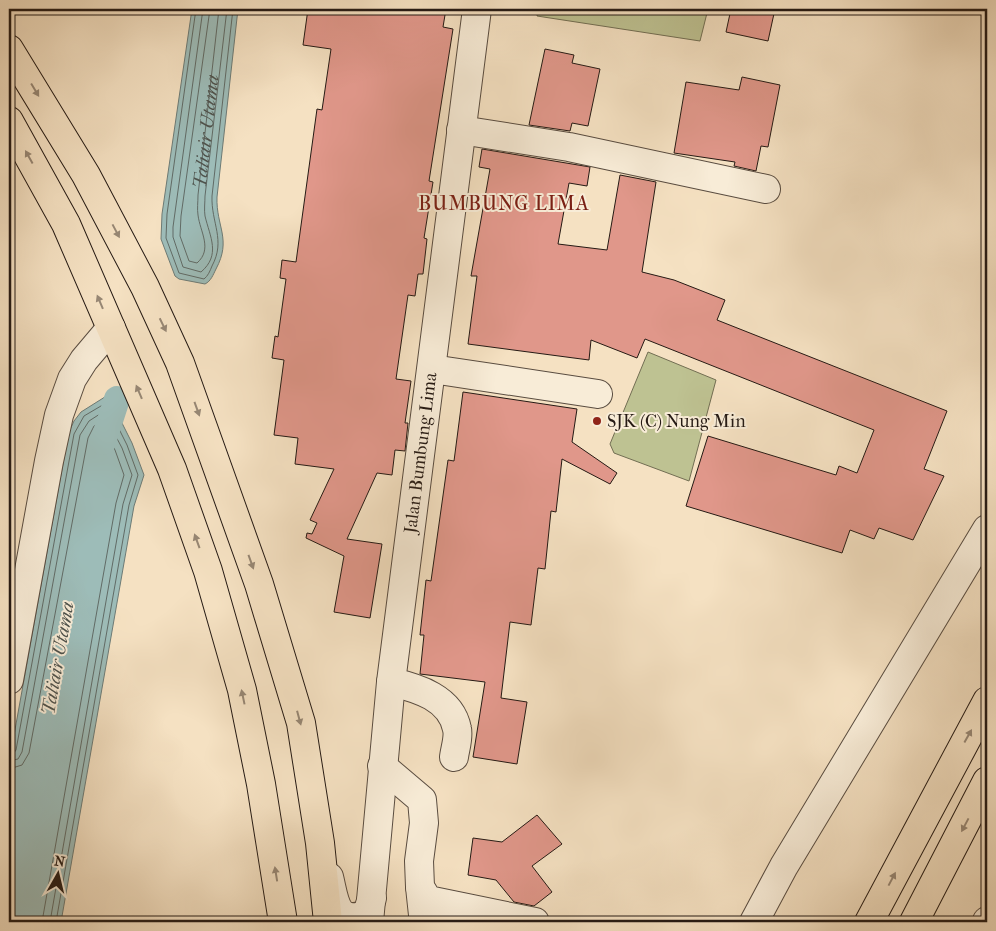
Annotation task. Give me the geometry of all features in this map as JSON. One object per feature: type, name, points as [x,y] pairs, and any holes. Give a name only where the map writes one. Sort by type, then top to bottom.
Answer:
[{"type":"highway","points":[[9,49],[86,175],[145,287],[180,363],[259,584],[301,723],[320,843],[328,922]]},
{"type":"highway","points":[[9,121],[66,224],[172,469],[208,572],[242,690],[261,784],[283,922]]},
{"type":"highway","points":[[869,922],[987,701]]},
{"type":"highway","points":[[914,922],[987,781]]},
{"type":"street","name":"Jalan Bumbung Lima","points":[[370,910],[391,682],[477,9]]},
{"type":"street","points":[[461,130],[569,147],[766,188]]},
{"type":"street","points":[[9,680],[59,415],[72,379],[84,360],[115,338]]},
{"type":"street","points":[[432,369],[598,394]]},
{"type":"street","points":[[754,922],[784,866],[987,529]]},
{"type":"street","points":[[391,682],[418,688],[450,711],[458,731],[454,757]]},
{"type":"street","points":[[382,766],[422,800],[424,822],[419,861],[420,887],[423,915],[428,922]]},
{"type":"street","points":[[320,843],[338,910],[345,917],[356,918],[367,914],[370,910]]},
{"type":"street","points":[[420,887],[428,900],[535,922]]},
{"type":"green space","points":[[538,9],[708,9],[700,41],[537,16]]},
{"type":"green space","points":[[648,352],[716,380],[689,481],[614,453],[610,444]]},
{"type":"water","points":[[192,9],[238,9],[217,197],[223,249],[221,259],[213,276],[205,284],[179,279],[175,276],[161,239],[162,214]]},
{"type":"water","points":[[108,395],[132,443],[144,475],[134,506],[61,922],[9,922],[9,763],[69,432],[81,412]]},
{"type":"building","points":[[308,9],[446,9],[443,27],[453,29],[429,181],[433,182],[424,238],[427,239],[423,274],[418,274],[415,296],[408,295],[396,379],[411,381],[405,423],[408,423],[405,451],[395,450],[392,475],[377,473],[347,539],[382,544],[370,618],[334,612],[344,556],[306,538],[307,533],[312,534],[317,523],[310,520],[334,469],[295,464],[298,438],[274,435],[284,360],[272,358],[275,336],[278,337],[286,279],[280,278],[282,260],[296,262],[317,109],[322,110],[331,49],[303,45]]},
{"type":"building","points":[[731,9],[775,9],[768,41],[726,32]]},
{"type":"building","points":[[545,49],[574,55],[572,63],[600,69],[588,126],[572,123],[570,131],[529,125]]},
{"type":"building","points":[[742,77],[780,85],[768,147],[761,146],[756,171],[734,166],[735,162],[674,153],[686,82],[739,90]]},
{"type":"building","points":[[482,149],[590,167],[587,186],[569,183],[558,244],[607,250],[620,175],[656,182],[642,272],[674,280],[725,300],[717,320],[947,411],[924,469],[944,476],[913,540],[879,528],[874,539],[850,530],[842,553],[686,506],[708,436],[836,475],[839,466],[857,473],[874,430],[645,339],[637,358],[591,340],[589,360],[468,344],[477,276],[471,276],[490,169],[479,167]]},
{"type":"building","points":[[463,392],[577,409],[572,442],[617,473],[610,484],[562,459],[556,512],[551,511],[545,569],[538,568],[531,625],[510,622],[501,698],[527,702],[517,764],[473,757],[485,682],[420,674],[424,635],[420,635],[426,580],[431,581],[448,460],[454,461]]},
{"type":"building","points":[[537,815],[562,844],[532,866],[552,892],[534,906],[514,902],[496,880],[468,875],[473,838],[502,842]]},
{"type":"waterway","name":"Taliair Utama","points":[[103,442],[117,399]]},
{"type":"place","name":"SJK (C) Nung Min","points":[[597,421]]},
{"type":"district","name":"BUMBUNG LIMA","points":[[504,203]]}]
